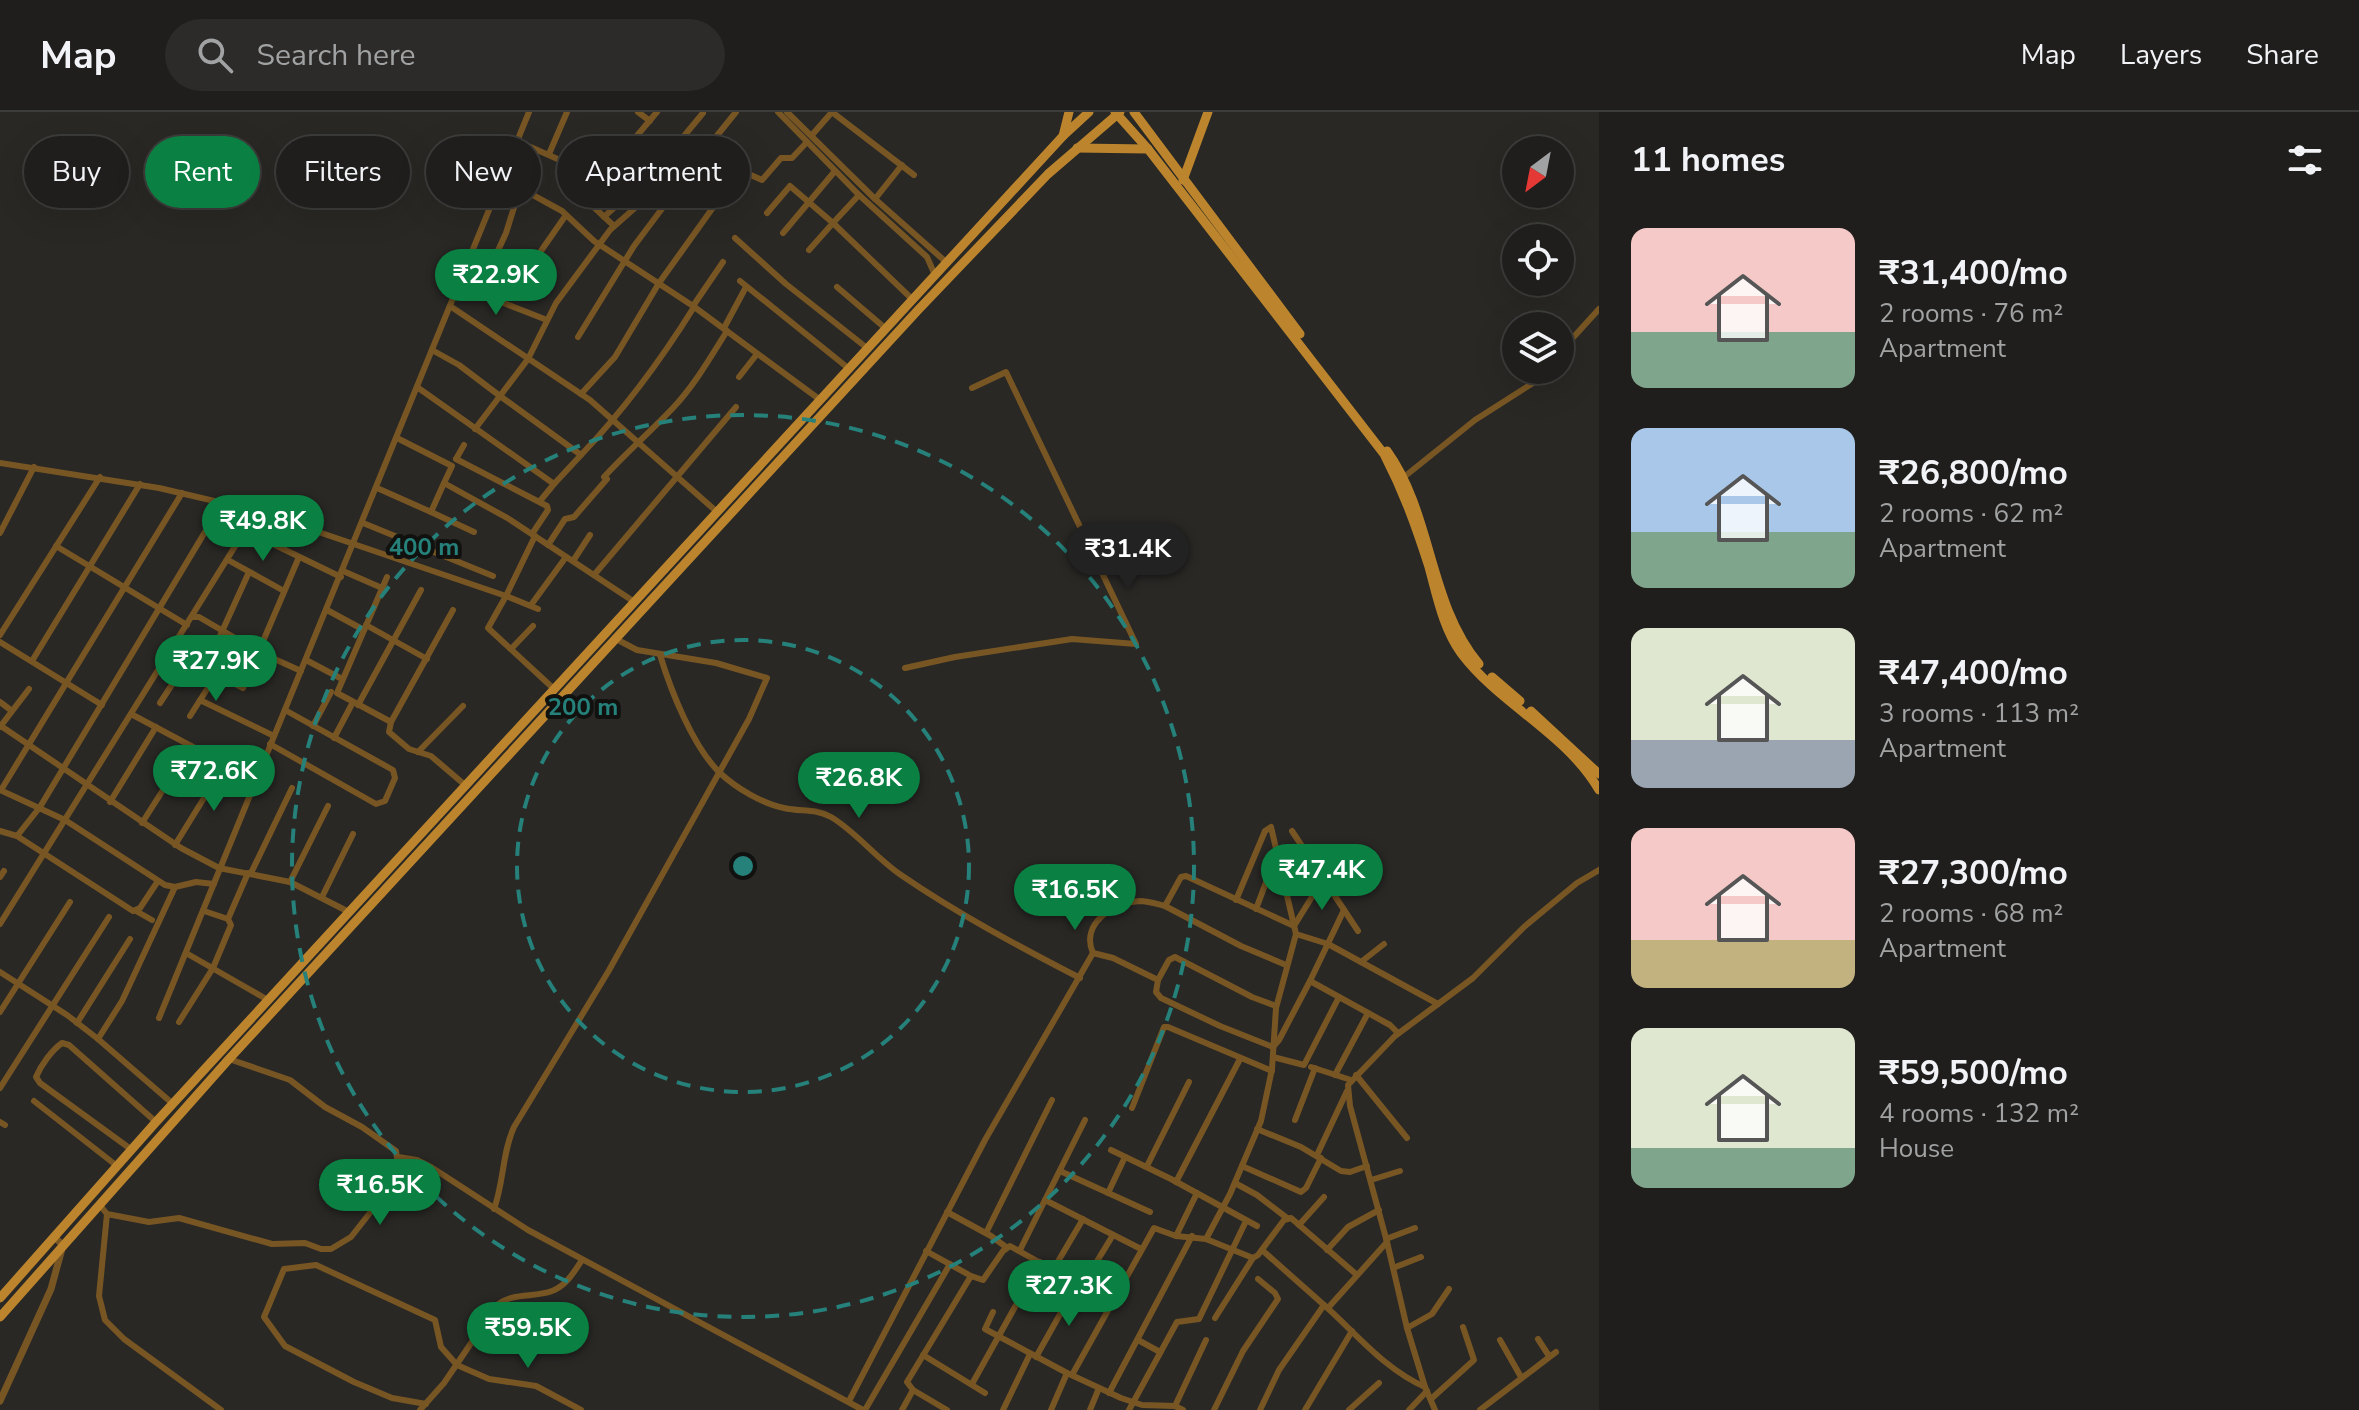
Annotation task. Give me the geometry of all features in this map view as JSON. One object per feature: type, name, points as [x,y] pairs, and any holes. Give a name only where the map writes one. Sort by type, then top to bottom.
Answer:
[{"type":"main road","points":[[1063,136],[1069,112]]},
{"type":"main road","points":[[0,1298],[156,1122],[633,601],[1063,136],[1089,112]]},
{"type":"main road","points":[[1134,112],[1339,384],[1404,477],[1419,514],[1447,606],[1458,634],[1472,656],[1564,739],[1598,783]]},
{"type":"main road","points":[[1183,180],[1208,112]]},
{"type":"main road","points":[[0,1317],[229,1059],[919,309],[1048,174],[1117,113],[1384,454],[1406,496],[1441,614],[1460,652],[1496,690],[1563,746],[1598,783]]},
{"type":"main road","points":[[1077,148],[1148,149]]},
{"type":"street","points":[[519,136],[529,112]]},
{"type":"street","points":[[549,154],[567,112]]},
{"type":"street","points":[[638,112],[650,121]]},
{"type":"street","points":[[614,226],[584,200],[587,192],[657,112]]},
{"type":"street","points":[[717,136],[735,112]]},
{"type":"street","points":[[778,112],[946,262]]},
{"type":"street","points":[[787,112],[835,171],[927,257],[935,275]]},
{"type":"street","points":[[684,136],[703,113]]},
{"type":"street","points":[[750,175],[762,180],[781,158],[792,158],[806,136],[828,113],[914,175]]},
{"type":"street","points":[[541,151],[557,158]]},
{"type":"street","points":[[875,199],[902,165]]},
{"type":"street","points":[[783,233],[835,171]]},
{"type":"street","points":[[767,213],[790,186],[912,299]]},
{"type":"street","points":[[809,250],[859,195]]},
{"type":"street","points":[[541,200],[566,215],[599,244],[694,306],[819,399]]},
{"type":"street","points":[[159,1018],[490,208]]},
{"type":"street","points":[[486,277],[514,208]]},
{"type":"street","points":[[604,217],[614,208]]},
{"type":"street","points":[[475,429],[528,359],[556,303],[599,244],[614,226],[636,208]]},
{"type":"street","points":[[578,337],[625,261],[663,208]]},
{"type":"street","points":[[581,394],[615,357],[659,283],[713,208]]},
{"type":"street","points":[[509,297],[566,215]]},
{"type":"street","points":[[735,238],[786,284],[867,348]]},
{"type":"street","points":[[540,501],[614,421],[672,343],[723,262]]},
{"type":"street","points":[[740,281],[848,368]]},
{"type":"street","points":[[460,282],[547,320]]},
{"type":"street","points":[[727,331],[724,328],[746,287]]},
{"type":"street","points":[[837,287],[885,328]]},
{"type":"street","points":[[450,306],[581,394],[716,511]]},
{"type":"street","points":[[1574,337],[1599,309]]},
{"type":"street","points":[[548,545],[565,519],[574,517],[636,442],[672,409],[694,382],[727,331]]},
{"type":"street","points":[[432,350],[459,365],[581,455]]},
{"type":"street","points":[[739,377],[757,354]]},
{"type":"street","points":[[905,668],[1072,639],[1136,644],[1006,372],[972,388]]},
{"type":"street","points":[[1404,477],[1475,420],[1531,384]]},
{"type":"street","points":[[417,387],[554,484]]},
{"type":"street","points":[[594,575],[736,407]]},
{"type":"street","points":[[397,438],[452,466]]},
{"type":"street","points":[[431,512],[464,445]]},
{"type":"street","points":[[456,459],[547,506],[548,510],[488,628],[554,689]]},
{"type":"street","points":[[0,463],[140,484],[257,511],[534,607],[590,535]]},
{"type":"street","points":[[0,533],[34,467]]},
{"type":"street","points":[[0,635],[100,477]]},
{"type":"street","points":[[444,483],[533,535],[633,601]]},
{"type":"street","points":[[32,661],[140,484]]},
{"type":"street","points":[[377,488],[474,532]]},
{"type":"street","points":[[182,493],[0,790],[65,820],[158,881],[175,887],[187,882],[214,884]]},
{"type":"street","points":[[17,836],[40,807],[223,502]]},
{"type":"street","points":[[0,924],[257,511]]},
{"type":"street","points":[[363,523],[493,576]]},
{"type":"street","points":[[246,531],[299,557],[382,588]]},
{"type":"street","points":[[56,546],[187,625]]},
{"type":"street","points":[[171,651],[243,688],[299,557]]},
{"type":"street","points":[[228,560],[284,591]]},
{"type":"street","points":[[205,669],[249,572]]},
{"type":"street","points":[[387,577],[337,693],[391,722]]},
{"type":"street","points":[[334,738],[394,641],[421,590]]},
{"type":"street","points":[[327,610],[427,659]]},
{"type":"street","points":[[453,610],[389,728],[392,736],[431,756],[465,785]]},
{"type":"street","points":[[192,617],[199,617],[259,652],[301,671]]},
{"type":"street","points":[[511,649],[533,626]]},
{"type":"street","points":[[494,1209],[514,1127],[608,972],[749,719],[767,678],[716,663],[637,650],[616,639]]},
{"type":"street","points":[[0,642],[102,705]]},
{"type":"street","points":[[660,655],[674,698],[719,772],[768,802],[784,808],[818,810],[833,818],[876,857],[971,920],[1080,978]]},
{"type":"street","points":[[160,703],[188,660]]},
{"type":"street","points":[[306,660],[342,679]]},
{"type":"street","points":[[190,716],[216,675]]},
{"type":"street","points":[[29,689],[0,726],[27,745],[175,845],[219,868],[290,882],[349,912]]},
{"type":"street","points":[[313,726],[331,692]]},
{"type":"street","points":[[200,700],[274,736]]},
{"type":"street","points":[[0,702],[12,711]]},
{"type":"street","points":[[418,752],[463,706]]},
{"type":"street","points":[[270,744],[381,804],[396,774],[285,710]]},
{"type":"street","points":[[131,714],[255,780]]},
{"type":"street","points":[[110,802],[156,727]]},
{"type":"street","points":[[142,823],[191,746]]},
{"type":"street","points":[[175,845],[225,764]]},
{"type":"street","points":[[228,919],[292,788]]},
{"type":"street","points":[[290,882],[328,806]]},
{"type":"street","points":[[1206,1239],[1235,1183],[1257,1129],[1272,1071],[1276,1006],[1296,934],[1269,826],[1236,900]]},
{"type":"street","points":[[0,831],[17,836],[152,920]]},
{"type":"street","points":[[1292,831],[1358,931]]},
{"type":"street","points":[[322,897],[353,834]]},
{"type":"street","points":[[1284,883],[1302,846]]},
{"type":"street","points":[[1256,909],[1277,853]]},
{"type":"street","points":[[1242,1166],[1301,1192],[1306,1188],[1319,1157],[1318,1150],[1354,1077],[1398,1033],[1473,978],[1524,927],[1577,883],[1599,870]]},
{"type":"street","points":[[1165,906],[1181,877],[1186,876],[1294,926]]},
{"type":"street","points":[[1294,926],[1323,879]]},
{"type":"street","points":[[136,911],[158,881]]},
{"type":"street","points":[[98,1039],[122,1001],[175,887]]},
{"type":"street","points":[[1093,953],[1088,941],[1090,930],[1109,912],[1139,901],[1165,906],[1241,946],[1286,965]]},
{"type":"street","points":[[0,1012],[70,902]]},
{"type":"street","points":[[1273,1047],[1310,981],[1344,910]]},
{"type":"street","points":[[179,1022],[213,968],[231,925],[228,919],[204,911]]},
{"type":"street","points":[[0,1088],[109,917]]},
{"type":"street","points":[[1296,934],[1328,944],[1438,1004]]},
{"type":"street","points":[[77,1023],[130,939]]},
{"type":"street","points":[[1361,962],[1384,944]]},
{"type":"street","points":[[186,953],[268,1000]]},
{"type":"street","points":[[849,1401],[985,1140],[1093,953]]},
{"type":"street","points":[[1093,953],[1113,958],[1158,980]]},
{"type":"street","points":[[1273,1047],[1161,998],[1156,992],[1158,980],[1169,960],[1175,957],[1276,1006]]},
{"type":"street","points":[[0,972],[98,1039],[173,1104]]},
{"type":"street","points":[[1310,981],[1390,1025],[1398,1033]]},
{"type":"street","points":[[1304,1065],[1339,997]]},
{"type":"street","points":[[1335,1075],[1368,1013]]},
{"type":"street","points":[[1132,1108],[1164,1027],[1272,1071]]},
{"type":"street","points":[[132,1150],[40,1083],[36,1077],[39,1070],[57,1047],[62,1043],[69,1045],[156,1122]]},
{"type":"street","points":[[1273,1057],[1335,1075],[1354,1077],[1407,1138]]},
{"type":"street","points":[[99,1204],[107,1214],[149,1222],[179,1218],[272,1244],[305,1243],[327,1250],[351,1237],[369,1217],[390,1186],[398,1157],[396,1151],[325,1107],[290,1080],[229,1059]]},
{"type":"street","points":[[1176,1182],[1240,1059]]},
{"type":"street","points":[[1295,1120],[1315,1068]]},
{"type":"street","points":[[1147,1166],[1189,1082]]},
{"type":"street","points":[[1347,1091],[1407,1328],[1435,1410]]},
{"type":"street","points":[[986,1233],[1052,1100]]},
{"type":"street","points":[[34,1101],[117,1166]]},
{"type":"street","points":[[1020,1250],[1085,1120]]},
{"type":"street","points":[[1257,1129],[1346,1172],[1367,1166]]},
{"type":"street","points":[[1111,1150],[1147,1166],[1257,1226]]},
{"type":"street","points":[[398,1157],[417,1160],[431,1167],[494,1209],[582,1260],[864,1410],[950,1264]]},
{"type":"street","points":[[1108,1193],[1125,1157]]},
{"type":"street","points":[[1060,1171],[1150,1212]]},
{"type":"street","points":[[1371,1180],[1400,1171]]},
{"type":"street","points":[[1235,1183],[1299,1225],[1357,1275]]},
{"type":"street","points":[[1176,1236],[1197,1193]]},
{"type":"street","points":[[1299,1225],[1324,1197]]},
{"type":"street","points":[[1045,1200],[1141,1249]]},
{"type":"street","points":[[1327,1250],[1348,1227],[1379,1210]]},
{"type":"street","points":[[947,1212],[1077,1284],[1085,1285],[1113,1235]]},
{"type":"street","points":[[107,1214],[99,1296],[105,1320],[124,1339],[221,1410]]},
{"type":"street","points":[[1215,1318],[1253,1258],[1287,1218]]},
{"type":"street","points":[[1053,1270],[1083,1219]]},
{"type":"street","points":[[1129,1410],[1177,1322],[1199,1319],[1246,1221]]},
{"type":"street","points":[[1051,1410],[1154,1228],[1176,1236],[1206,1239],[1253,1258]]},
{"type":"street","points":[[1260,1410],[1279,1370],[1326,1306],[1387,1241],[1415,1228]]},
{"type":"street","points":[[1109,1393],[1192,1236]]},
{"type":"street","points":[[0,1401],[51,1289],[63,1245],[54,1237]]},
{"type":"street","points":[[926,1251],[983,1280],[1006,1247]]},
{"type":"street","points":[[1262,1250],[1382,1359],[1426,1389]]},
{"type":"street","points":[[1393,1268],[1421,1257]]},
{"type":"street","points":[[420,1410],[457,1365],[497,1305],[510,1297],[552,1291],[566,1282],[582,1260]]},
{"type":"street","points":[[972,1384],[1040,1262]]},
{"type":"street","points":[[426,1404],[392,1398],[285,1346],[264,1317],[284,1269],[316,1265],[435,1320],[441,1347],[457,1365],[489,1379],[536,1386],[581,1410]]},
{"type":"street","points":[[947,1410],[913,1390],[907,1382],[971,1276]]},
{"type":"street","points":[[1214,1410],[1243,1351],[1278,1299],[1258,1279]]},
{"type":"street","points":[[1003,1410],[1077,1284]]},
{"type":"street","points":[[1407,1328],[1432,1314],[1449,1289]]},
{"type":"street","points":[[993,1312],[985,1329],[1109,1393],[1150,1407],[1179,1408],[1206,1340]]},
{"type":"street","points":[[1431,1399],[1474,1360],[1463,1327]]},
{"type":"street","points":[[1305,1410],[1352,1331]]},
{"type":"street","points":[[1538,1339],[1549,1356]]},
{"type":"street","points":[[1138,1340],[1160,1352]]},
{"type":"street","points":[[1500,1340],[1521,1377]]},
{"type":"street","points":[[1480,1410],[1556,1352]]},
{"type":"street","points":[[923,1355],[985,1393]]},
{"type":"street","points":[[1349,1410],[1379,1383]]},
{"type":"street","points":[[1090,1410],[1099,1388]]},
{"type":"street","points":[[1409,1410],[1426,1389]]},
{"type":"street","points":[[902,1410],[913,1390]]}]
